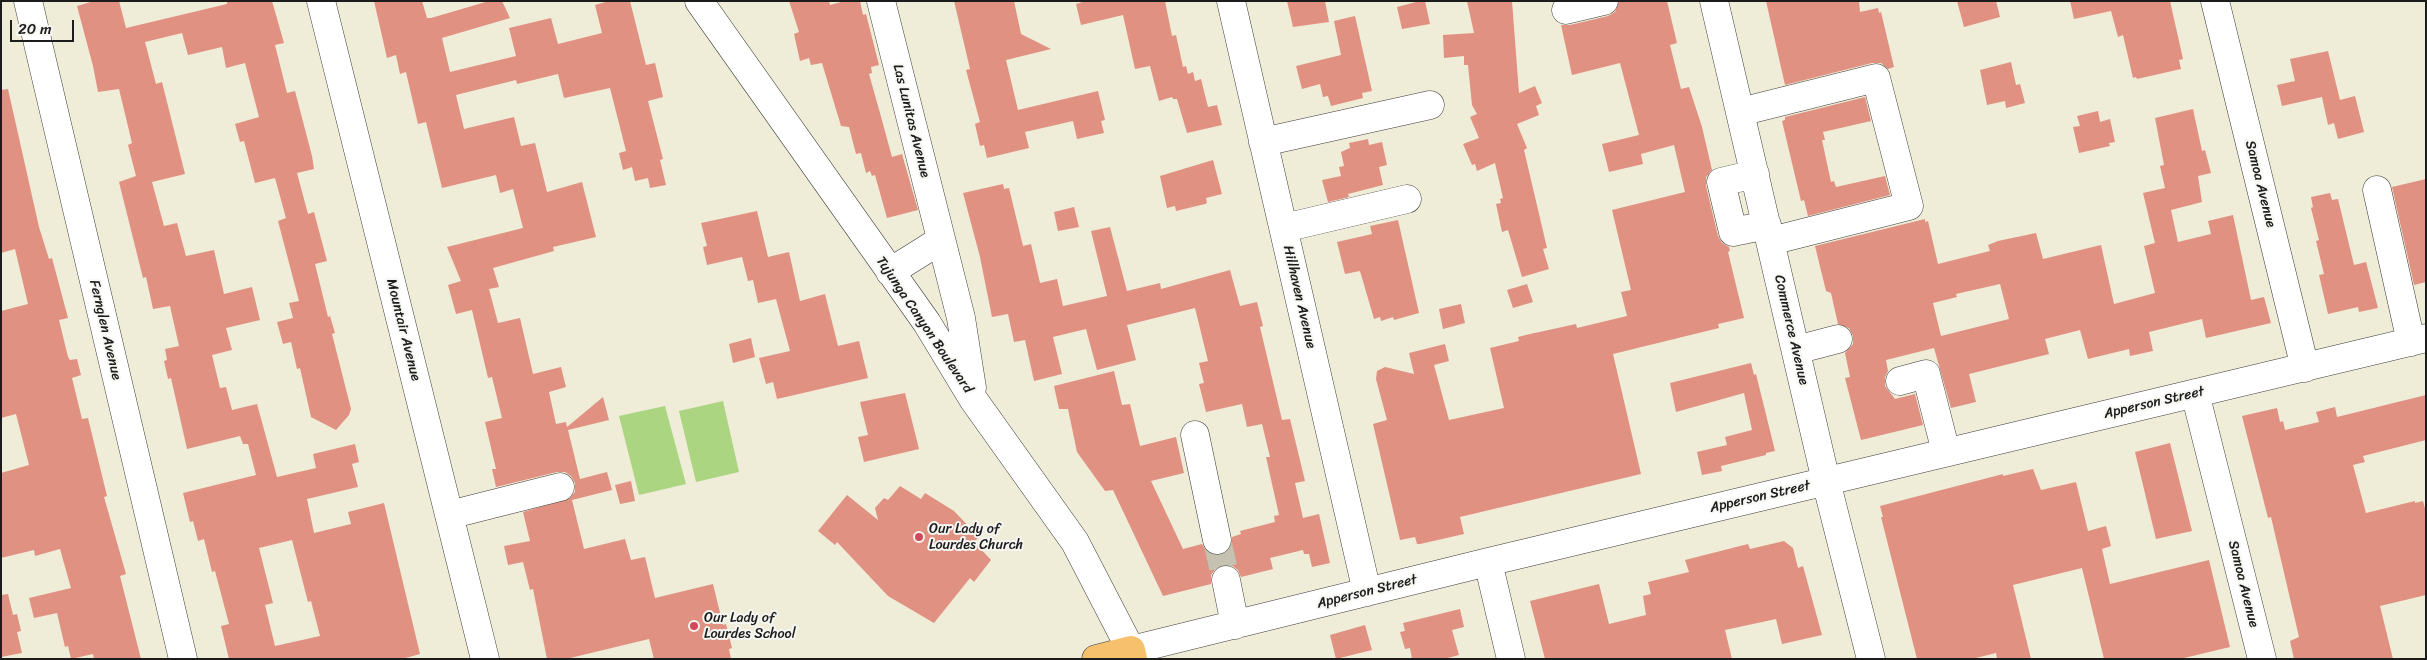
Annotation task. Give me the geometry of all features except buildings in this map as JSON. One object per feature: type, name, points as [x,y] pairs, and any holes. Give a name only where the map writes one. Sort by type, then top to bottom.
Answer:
[{"type":"main road","name":"Apperson Street","points":[[1096,659],[1132,655]]},
{"type":"street","name":"Fernglen Avenue","points":[[28,1],[183,659]]},
{"type":"street","name":"Mountair Avenue","points":[[321,1],[486,659]]},
{"type":"street","name":"Tujunga Canyon Boulevard","points":[[699,1],[927,323],[973,399],[1075,542],[1132,655]]},
{"type":"street","name":"Las Lunitas Avenue","points":[[882,1],[962,318],[973,399]]},
{"type":"street","name":"Hillhaven Avenue","points":[[1231,1],[1367,592]]},
{"type":"street","points":[[1566,10],[1604,1]]},
{"type":"street","name":"Commerce Avenue","points":[[1714,1],[1826,481],[1871,659]]},
{"type":"street","name":"Samoa Avenue","points":[[2215,1],[2304,368]]},
{"type":"street","points":[[1740,112],[1876,78],[1909,206],[1769,233]]},
{"type":"street","points":[[1263,142],[1430,105]]},
{"type":"street","points":[[2377,190],[2418,340]]},
{"type":"street","points":[[1284,228],[1407,199]]},
{"type":"street","points":[[890,272],[941,240]]},
{"type":"street","points":[[1796,350],[1838,339]]},
{"type":"street","name":"Apperson Street","points":[[1132,655],[1235,625],[1488,562],[2418,340]]},
{"type":"street","points":[[1900,381],[1926,374],[1946,452]]},
{"type":"street","name":"Samoa Avenue","points":[[2195,393],[2262,659]]},
{"type":"street","points":[[1195,435],[1217,540]]},
{"type":"street","points":[[449,515],[560,487]]},
{"type":"street","points":[[1488,562],[1511,659]]},
{"type":"street","points":[[1226,580],[1235,625]]},
{"type":"green space","points":[[723,401],[739,472],[696,482],[679,411]]},
{"type":"green space","points":[[665,406],[686,484],[639,495],[619,416]]},
{"type":"tunnel","points":[[1217,540],[1226,580]]},
{"type":"place","name":"Our Lady of Lourdes Church","points":[[919,537]]},
{"type":"place","name":"Our Lady of Lourdes School","points":[[694,626]]}]
